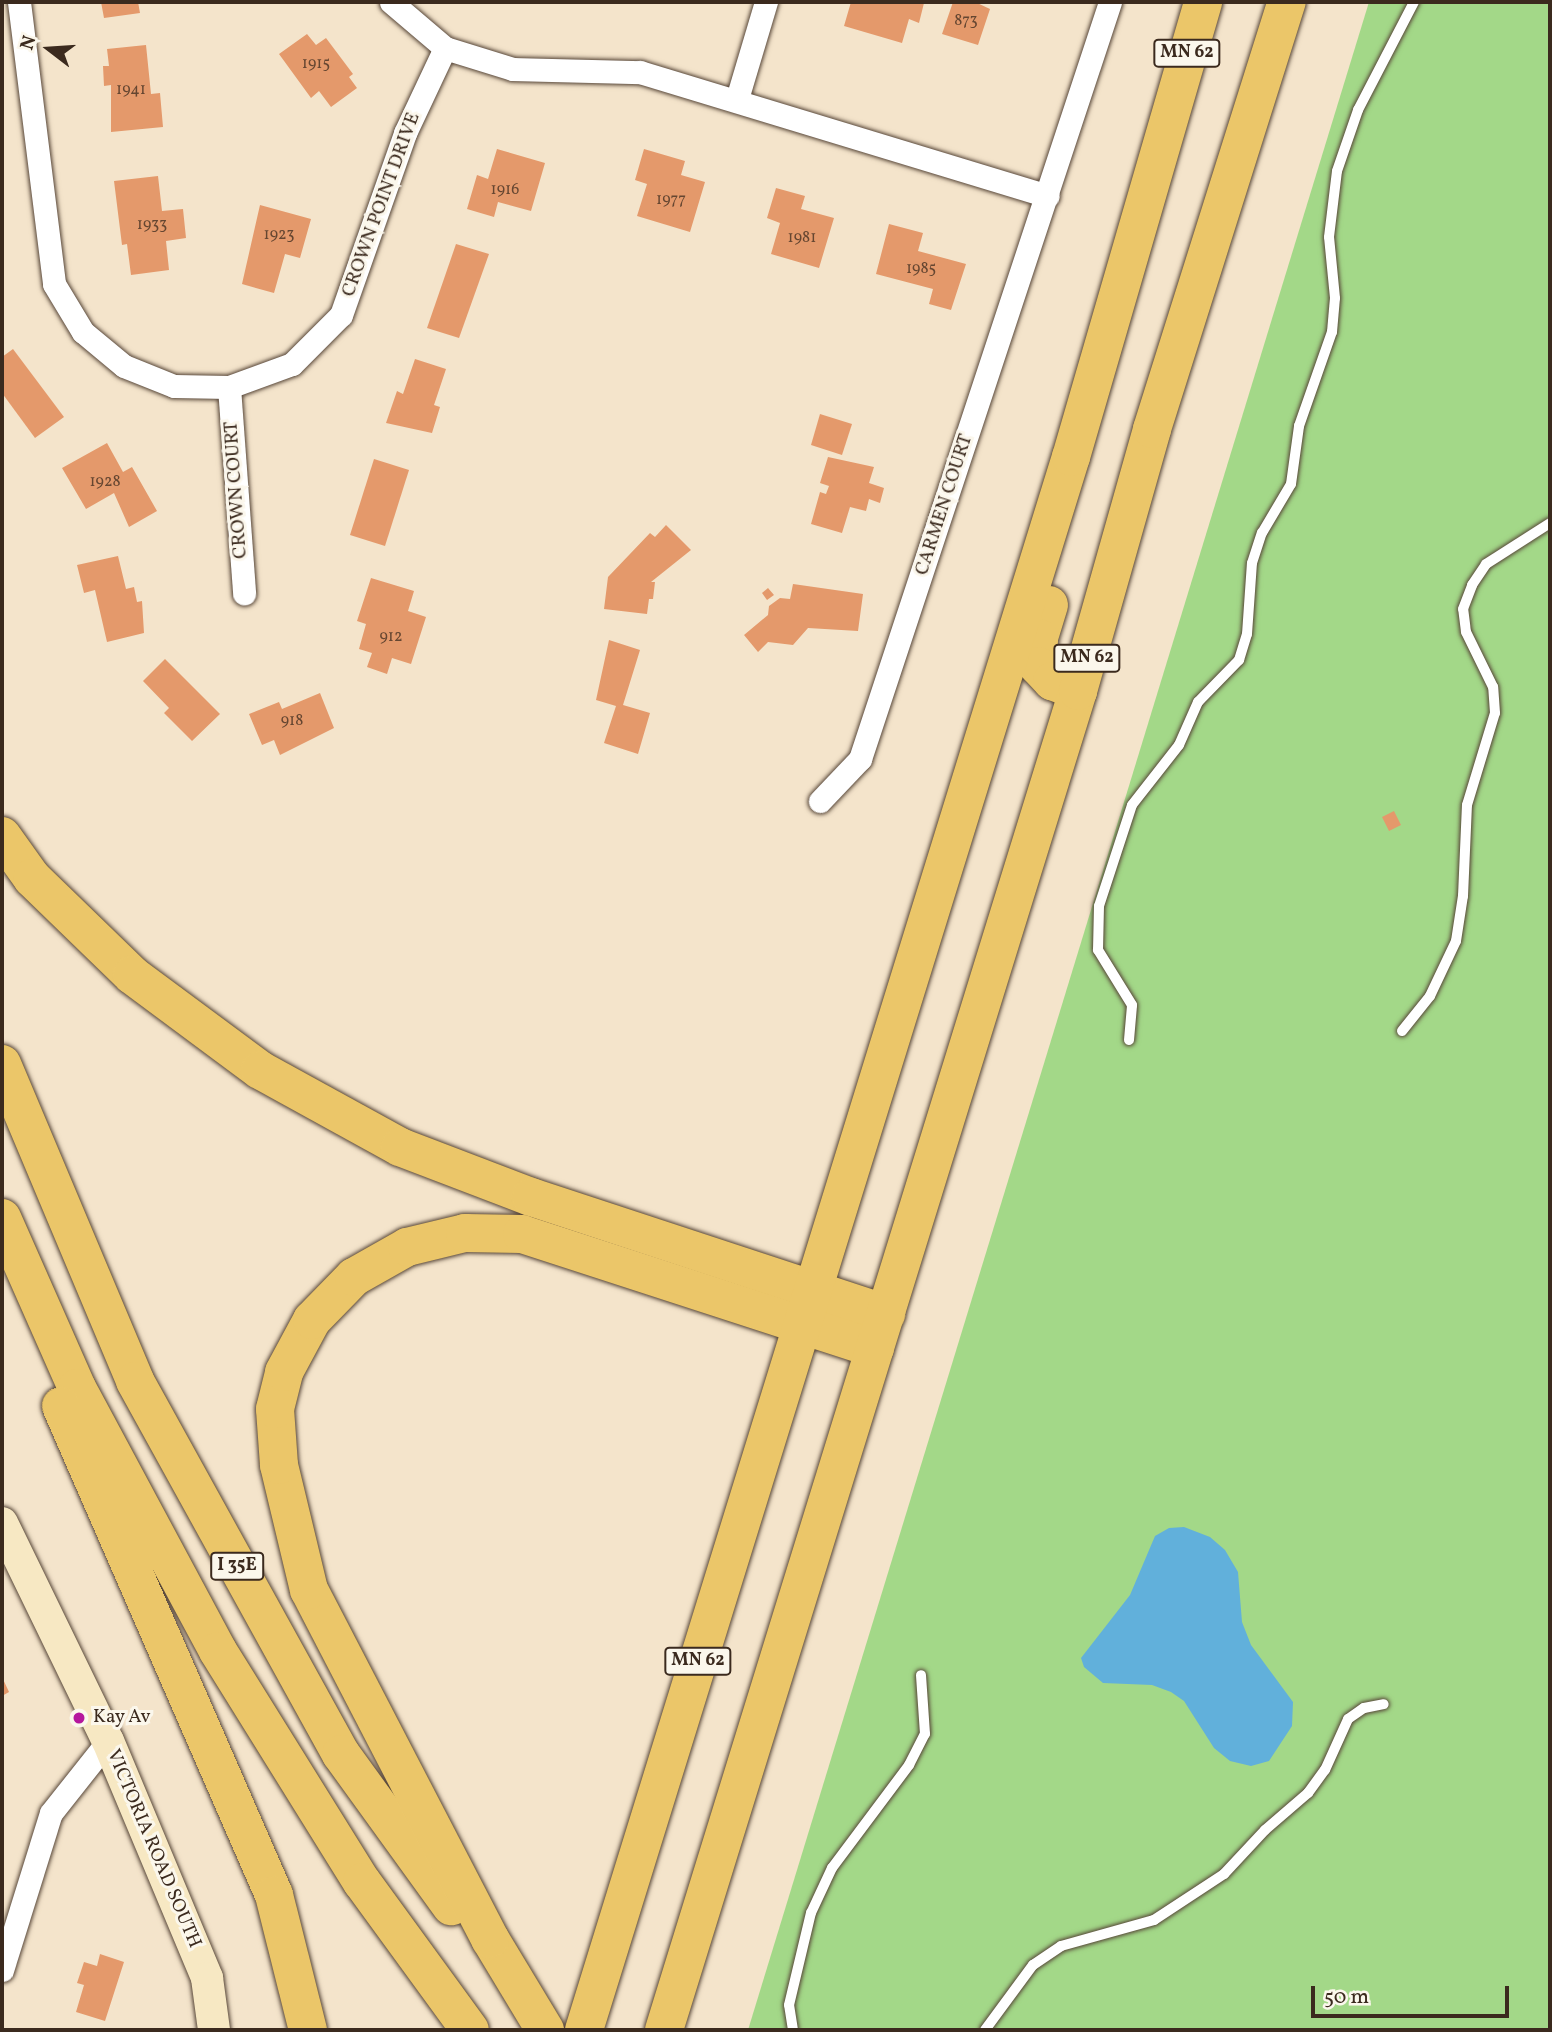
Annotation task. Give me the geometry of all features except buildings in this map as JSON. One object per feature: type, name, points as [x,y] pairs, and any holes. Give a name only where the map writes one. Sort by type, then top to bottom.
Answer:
[{"type":"highway","name":"MN 62","points":[[589,2013],[1071,457],[1203,2]]},
{"type":"highway","points":[[1152,429],[1186,271],[1267,2]]},
{"type":"highway","name":"MN 62","points":[[664,2030],[1078,691],[1152,429],[1287,2]]},
{"type":"highway","points":[[1078,691],[1043,673],[1037,654],[1039,638],[1132,318],[1172,104]]},
{"type":"highway","points":[[2,836],[32,878],[132,975],[260,1070],[400,1147],[808,1309]]},
{"type":"highway","name":"I 35E","points":[[2,1064],[135,1381],[341,1754],[542,2030]]},
{"type":"highway","name":"I 35E","points":[[2,1218],[77,1388],[218,1651],[362,1882],[470,2030]]},
{"type":"highway","points":[[542,2030],[490,1939],[309,1590],[279,1465],[275,1409],[284,1372],[312,1320],[354,1277],[407,1247],[465,1233],[522,1234],[808,1309],[880,1331]]},
{"type":"highway","points":[[2,1251],[29,1331],[274,1895],[308,2030]]},
{"type":"street","name":"CROWN POINT DRIVE","points":[[19,2],[54,284],[83,332],[124,366],[173,386],[229,387],[292,364],[341,315],[405,133],[445,48]]},
{"type":"street","points":[[391,2],[445,48],[513,69],[640,72],[737,99],[1048,196]]},
{"type":"street","points":[[737,99],[766,2]]},
{"type":"street","name":"CARMEN COURT","points":[[820,801],[860,759],[1110,2]]},
{"type":"street","name":"CROWN COURT","points":[[229,387],[244,593]]},
{"type":"street","name":"VICTORIA ROAD SOUTH","points":[[2,1523],[108,1741],[207,1978],[214,2030]]},
{"type":"street","points":[[2,1970],[51,1813],[108,1741]]},
{"type":"lane","points":[[1129,1040],[1132,1005],[1098,950],[1099,906],[1132,805],[1179,745],[1198,702],[1239,660],[1247,634],[1252,564],[1262,533],[1290,484],[1299,426],[1332,332],[1335,298],[1329,237],[1337,171],[1358,110],[1414,2]]},
{"type":"lane","points":[[1402,1031],[1430,996],[1456,941],[1463,896],[1467,805],[1495,713],[1493,687],[1466,632],[1463,609],[1472,585],[1486,564],[1550,523]]},
{"type":"lane","points":[[793,2030],[789,2005],[811,1913],[832,1868],[909,1765],[925,1734],[921,1675]]},
{"type":"lane","points":[[985,2030],[1033,1965],[1061,1946],[1154,1920],[1224,1874],[1265,1830],[1308,1793],[1325,1770],[1348,1719],[1364,1708],[1384,1704]]},
{"type":"green space","points":[[1369,2],[1550,2],[1550,2030],[748,2030]]},
{"type":"water","points":[[1184,1527],[1210,1537],[1225,1550],[1238,1572],[1242,1622],[1251,1645],[1293,1702],[1292,1726],[1269,1761],[1251,1766],[1230,1761],[1214,1748],[1184,1701],[1171,1692],[1152,1685],[1103,1683],[1084,1667],[1081,1658],[1130,1595],[1155,1536],[1169,1528]]},
{"type":"place","name":"Kay Av","points":[[79,1718]]}]
